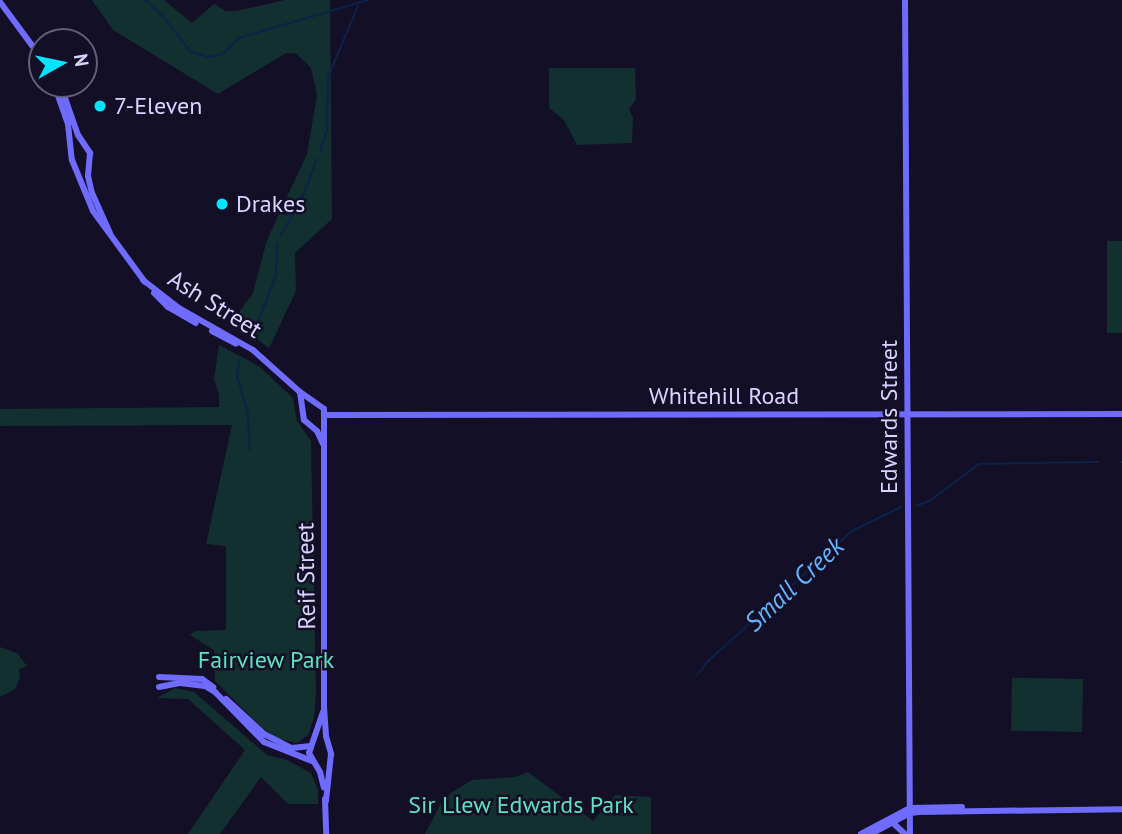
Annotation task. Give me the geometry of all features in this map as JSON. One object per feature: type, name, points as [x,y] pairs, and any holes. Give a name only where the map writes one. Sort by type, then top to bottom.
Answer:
[{"type":"main road","name":"Edwards Street","points":[[905,0],[910,810],[907,834]]},
{"type":"main road","points":[[0,2],[28,40]]},
{"type":"main road","points":[[60,98],[63,104],[72,153],[75,164],[84,166],[89,162],[90,153],[85,149],[79,148],[72,153]]},
{"type":"main road","points":[[65,98],[85,149]]},
{"type":"main road","name":"Ash Street","points":[[89,162],[88,176],[92,193],[113,242]]},
{"type":"main road","name":"Ash Street","points":[[75,164],[93,211],[143,280],[179,308],[267,361],[313,402]]},
{"type":"main road","points":[[300,392],[303,416],[317,431],[324,445]]},
{"type":"main road","points":[[303,410],[313,402],[323,406],[325,418],[319,425],[309,424]]},
{"type":"main road","name":"Whitehill Road","points":[[325,418],[1122,414]]},
{"type":"main road","name":"Reif Street","points":[[325,418],[324,706],[328,745]]},
{"type":"main road","points":[[159,677],[202,679],[264,734],[292,747],[321,742],[328,745],[331,754],[326,834]]},
{"type":"main road","points":[[159,687],[180,683],[205,686],[264,742],[313,762],[329,761]]},
{"type":"main road","name":"Reif Street","points":[[313,745],[324,706]]},
{"type":"main road","points":[[313,745],[309,753],[324,782],[326,801]]},
{"type":"main road","points":[[861,834],[910,810],[1122,809]]},
{"type":"main road","points":[[871,834],[910,810]]},
{"type":"main road","points":[[892,822],[907,834]]},
{"type":"green space","points":[[92,0],[164,0],[192,23],[214,4],[226,11],[236,11],[285,0],[330,0],[332,219],[295,253],[296,291],[269,348],[238,325],[237,315],[253,293],[267,240],[307,154],[317,95],[311,68],[297,54],[286,53],[218,94],[113,30]]},
{"type":"green space","points":[[549,68],[635,68],[636,99],[629,109],[633,118],[632,143],[577,145],[564,120],[549,108]]},
{"type":"green space","points":[[1107,241],[1122,241],[1122,333],[1107,333]]},
{"type":"green space","name":"Fairview Park","points":[[219,345],[260,367],[293,398],[297,421],[311,441],[316,694],[314,718],[308,735],[297,743],[279,739],[262,728],[215,681],[214,650],[190,635],[195,631],[226,630],[226,546],[206,544],[232,425],[0,426],[0,409],[219,407],[219,395],[214,379]]},
{"type":"green space","points":[[0,647],[17,653],[27,666],[19,669],[20,678],[15,689],[0,697]]},
{"type":"green space","points":[[1012,678],[1083,679],[1082,732],[1011,731]]},
{"type":"green space","points":[[175,688],[194,692],[267,755],[287,760],[311,773],[318,790],[318,804],[288,804],[261,777],[220,834],[188,834],[245,750],[188,699],[157,698]]},
{"type":"green space","name":"Sir Llew Edwards Park","points":[[528,772],[593,821],[615,795],[651,797],[651,834],[425,834],[440,805],[451,793],[472,780],[515,777]]},
{"type":"waterway","points":[[145,0],[163,16],[190,51],[209,57],[222,54],[239,38],[368,0]]},
{"type":"waterway","points":[[320,151],[327,129],[328,77],[358,6]]},
{"type":"waterway","points":[[280,236],[301,201],[317,159]]},
{"type":"waterway","points":[[252,338],[276,275],[277,243]]},
{"type":"waterway","points":[[240,359],[237,376],[248,414],[249,450]]},
{"type":"waterway","name":"Small Creek","points":[[916,506],[931,500],[979,464],[1098,462]]},
{"type":"waterway","name":"Small Creek","points":[[697,675],[707,662],[852,531],[901,507]]},
{"type":"place","name":"7-Eleven","points":[[100,106]]},
{"type":"place","name":"Drakes","points":[[222,204]]}]
